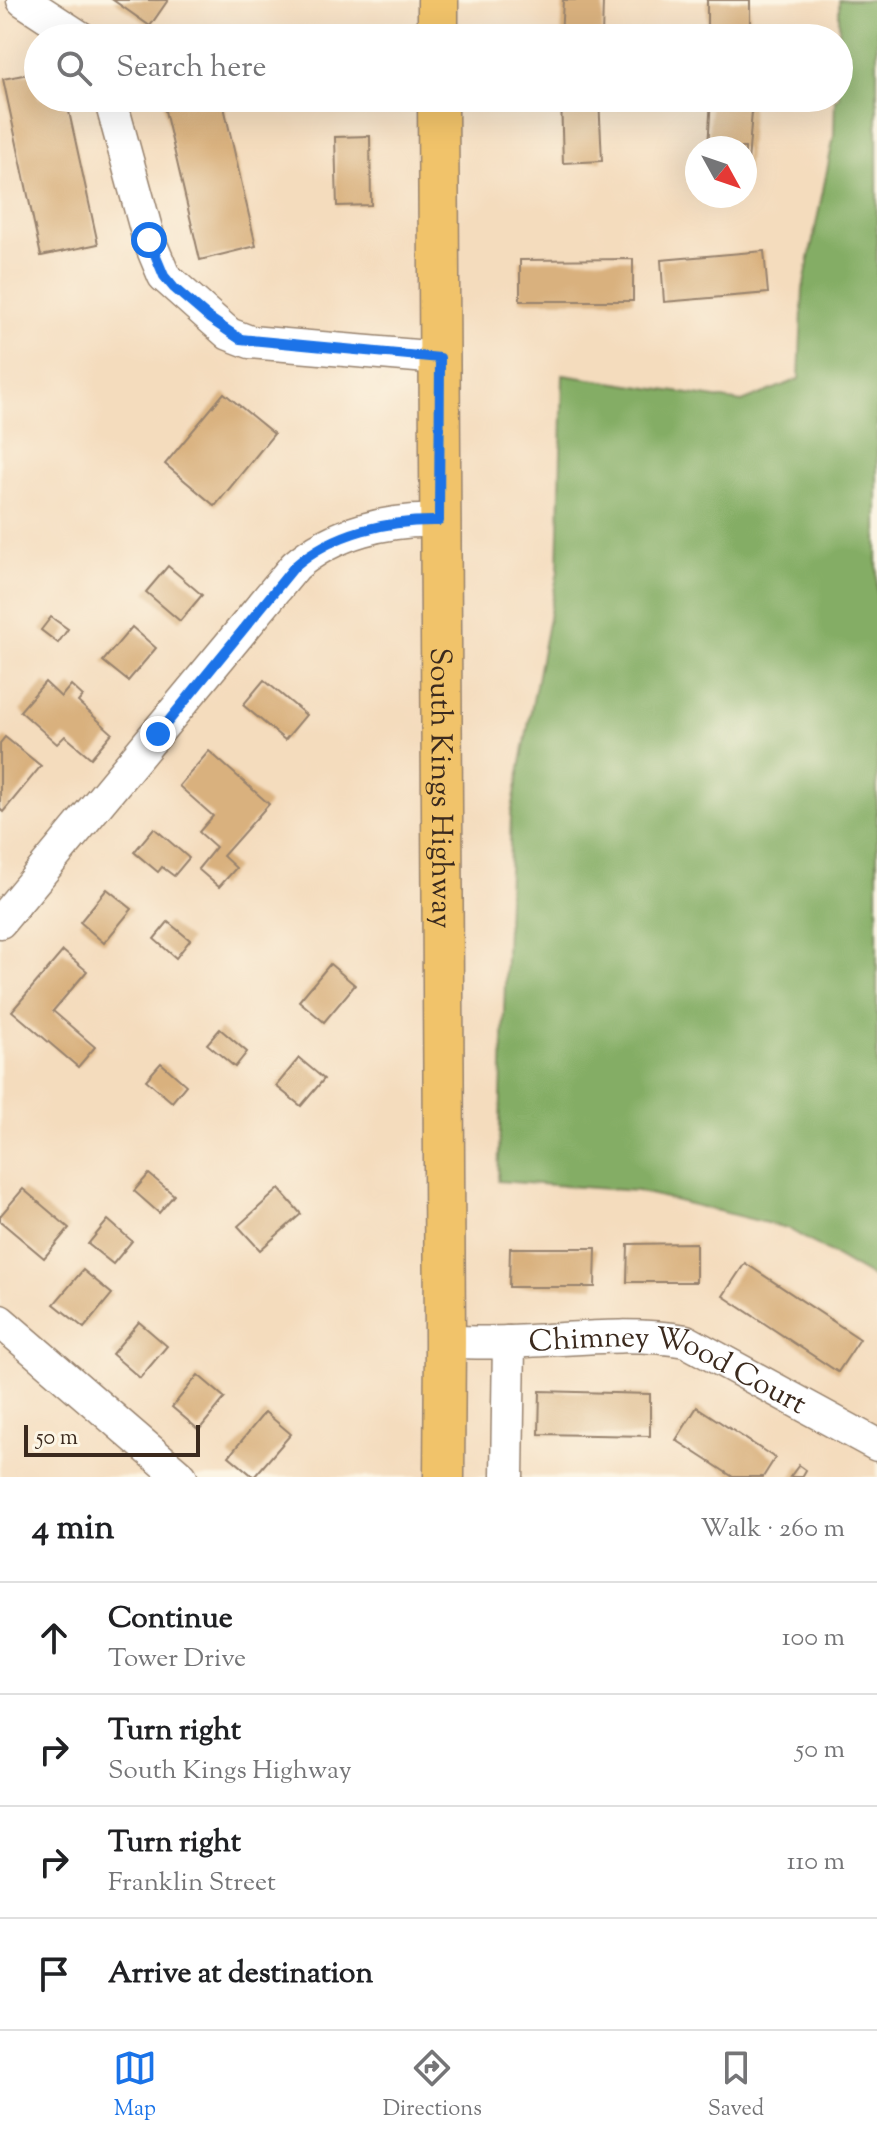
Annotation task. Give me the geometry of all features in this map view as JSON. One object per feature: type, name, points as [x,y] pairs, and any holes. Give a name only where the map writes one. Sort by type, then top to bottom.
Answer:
[{"type":"main road","points":[[438,0],[438,24]]},
{"type":"main road","name":"South Kings Highway","points":[[438,112],[444,1477]]},
{"type":"street","points":[[23,0],[60,24]]},
{"type":"street","points":[[114,112],[157,261],[174,288],[219,326],[250,342],[440,358]]},
{"type":"street","points":[[0,922],[295,566],[317,550],[353,533],[409,520],[439,521]]},
{"type":"street","points":[[0,1321],[181,1477]]},
{"type":"street","name":"Chimney Wood Court","points":[[445,1342],[509,1342],[552,1337],[661,1337],[686,1341],[877,1445]]},
{"type":"street","points":[[507,1477],[509,1342]]},
{"type":"green space","points":[[839,0],[877,0],[877,1280],[787,1228],[637,1191],[498,1181],[511,815],[558,571],[563,375],[742,402],[799,379],[803,289],[834,136],[835,112],[853,112],[853,24],[839,24]]},
{"type":"building","points":[[113,0],[168,0],[151,24]]},
{"type":"building","points":[[563,0],[603,0],[602,24],[562,24]]},
{"type":"building","points":[[707,0],[750,0],[750,24],[707,24]]},
{"type":"building","points":[[24,75],[24,112],[69,112],[98,244],[41,256],[3,79]]},
{"type":"building","points":[[165,112],[225,112],[256,246],[200,260]]},
{"type":"building","points":[[561,112],[600,112],[602,161],[563,163]]},
{"type":"building","points":[[710,112],[752,112],[750,136],[709,136]]},
{"type":"building","points":[[370,136],[371,205],[337,206],[335,137]]},
{"type":"building","points":[[764,251],[768,293],[664,302],[661,260]]},
{"type":"building","points":[[633,259],[633,301],[520,301],[520,260]]},
{"type":"building","points":[[224,393],[274,434],[215,506],[165,464]]},
{"type":"building","points":[[168,566],[202,595],[180,621],[146,592]]},
{"type":"building","points":[[51,617],[68,629],[58,643],[41,630]]},
{"type":"building","points":[[132,627],[156,648],[128,681],[103,661]]},
{"type":"building","points":[[264,680],[306,715],[285,740],[243,705]]},
{"type":"building","points":[[45,682],[61,697],[71,685],[83,696],[78,702],[112,733],[91,758],[65,736],[57,744],[20,711]]},
{"type":"building","points":[[5,737],[41,766],[3,812],[0,809],[0,743]]},
{"type":"building","points":[[209,751],[269,804],[223,856],[236,868],[219,887],[198,869],[216,847],[199,832],[213,816],[179,786]]},
{"type":"building","points":[[154,828],[189,858],[174,876],[162,867],[158,872],[134,852]]},
{"type":"building","points":[[107,889],[132,909],[104,943],[80,922]]},
{"type":"building","points":[[168,922],[190,940],[176,958],[154,939]]},
{"type":"building","points":[[63,951],[87,971],[53,1011],[95,1047],[78,1067],[12,1011]]},
{"type":"building","points":[[330,964],[355,985],[324,1022],[299,1001]]},
{"type":"building","points":[[220,1029],[247,1052],[235,1067],[207,1044]]},
{"type":"building","points":[[299,1058],[324,1079],[301,1106],[276,1086]]},
{"type":"building","points":[[161,1063],[186,1085],[172,1102],[146,1080]]},
{"type":"building","points":[[149,1174],[174,1195],[159,1213],[134,1191]]},
{"type":"building","points":[[23,1189],[69,1228],[44,1258],[0,1221],[0,1216]]},
{"type":"building","points":[[279,1189],[301,1214],[260,1250],[238,1226]]},
{"type":"building","points":[[108,1220],[132,1241],[113,1264],[88,1244]]},
{"type":"building","points":[[696,1243],[696,1282],[627,1282],[628,1244]]},
{"type":"building","points":[[510,1248],[596,1248],[595,1287],[509,1287]]},
{"type":"building","points":[[745,1263],[860,1339],[838,1372],[723,1296]]},
{"type":"building","points":[[83,1270],[112,1294],[84,1328],[54,1304]]},
{"type":"building","points":[[139,1322],[167,1346],[140,1378],[112,1354]]},
{"type":"building","points":[[198,1375],[225,1398],[199,1430],[172,1407]]},
{"type":"building","points":[[540,1391],[650,1394],[650,1436],[539,1434]]},
{"type":"building","points":[[697,1407],[775,1458],[763,1477],[733,1477],[676,1440]]},
{"type":"building","points":[[265,1412],[291,1434],[254,1477],[229,1456]]},
{"type":"building","points":[[799,1465],[806,1470],[802,1477],[790,1477]]},
{"type":"route","points":[[149,240],[164,276],[174,288],[229,334],[240,339],[440,358],[439,521],[409,520],[353,533],[337,538],[307,556],[295,566],[158,734]]}]
